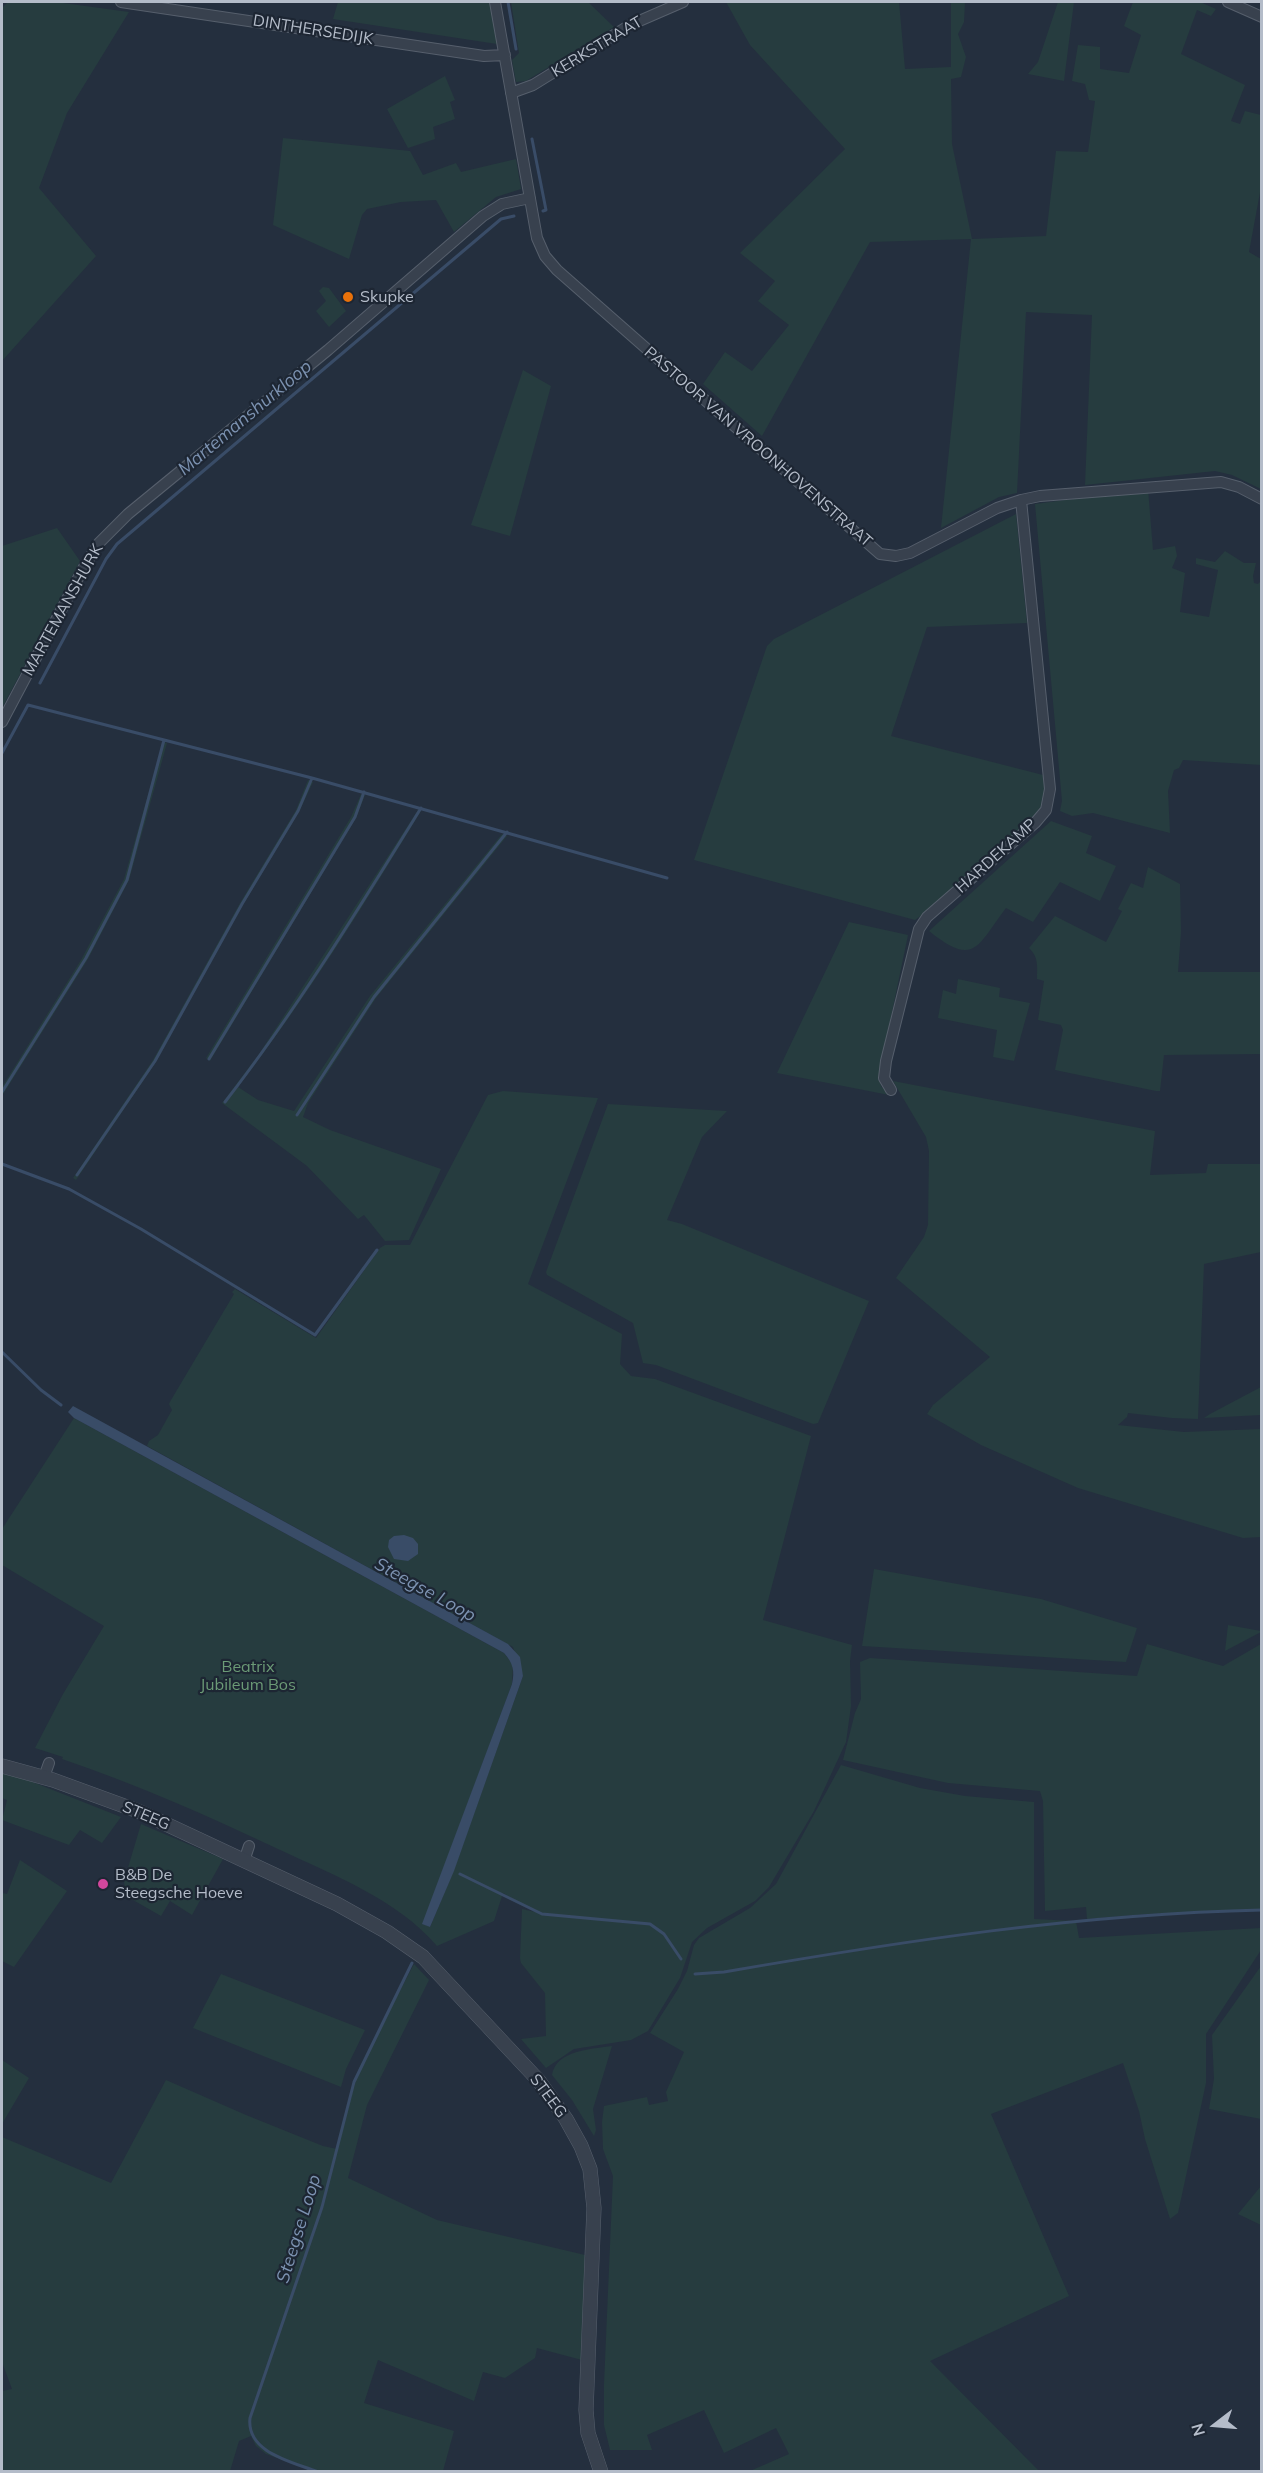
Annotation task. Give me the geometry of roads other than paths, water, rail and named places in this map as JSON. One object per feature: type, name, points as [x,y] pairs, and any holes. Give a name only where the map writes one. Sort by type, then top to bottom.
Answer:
[{"type":"street","name":"DINTHERSEDIJK","points":[[121,2],[484,57],[505,55]]},
{"type":"street","name":"PASTOOR VAN VROONHOVENSTRAAT","points":[[495,2],[539,245],[552,265],[880,554],[896,556],[910,553],[997,508],[1040,496],[1221,482],[1239,487],[1262,499]]},
{"type":"street","name":"KERKSTRAAT","points":[[511,93],[532,85],[630,25],[683,2]]},
{"type":"street","points":[[1228,2],[1262,17]]},
{"type":"street","name":"MARTEMANSHURK","points":[[2,722],[99,543],[128,514],[328,350],[483,216],[502,204],[530,198]]},
{"type":"street","name":"HARDEKAMP","points":[[891,1090],[884,1078],[886,1061],[919,929],[927,917],[1035,823],[1049,802],[1049,777],[1021,500]]},
{"type":"street","points":[[44,1777],[49,1763]]},
{"type":"street","name":"STEEG","points":[[2,1766],[44,1777],[138,1811],[337,1904],[387,1932],[423,1957],[543,2076],[586,2157],[594,2195],[586,2410],[588,2433],[601,2472]]},
{"type":"street","points":[[244,1861],[249,1846]]},
{"type":"water","points":[[73,1406],[508,1644],[520,1657],[523,1676],[454,1871],[430,1927],[422,1924],[512,1684],[512,1667],[507,1657],[504,1653],[74,1418],[68,1412]]},
{"type":"water","points":[[404,1535],[413,1538],[418,1544],[418,1554],[408,1561],[394,1559],[388,1547],[389,1540],[394,1536]]},
{"type":"waterway","points":[[508,2],[516,49]]},
{"type":"waterway","points":[[532,139],[546,210],[543,211]]},
{"type":"waterway","name":"Martemanshurkloop","points":[[40,683],[106,559],[117,544],[501,219],[514,216]]},
{"type":"waterway","points":[[2,753],[28,705],[312,778],[667,878]]},
{"type":"waterway","points":[[2,1092],[86,958],[127,880],[164,740]]},
{"type":"waterway","points":[[77,1175],[155,1061],[242,904],[298,811],[312,778]]},
{"type":"waterway","points":[[209,1059],[355,817],[364,792]]},
{"type":"waterway","points":[[225,1102],[302,994],[421,808]]},
{"type":"waterway","points":[[297,1115],[374,997],[507,832]]},
{"type":"waterway","points":[[2,1164],[69,1189],[141,1229],[315,1335],[377,1250]]},
{"type":"waterway","name":"Steegse Loop","points":[[2,1352],[41,1390],[61,1405]]},
{"type":"waterway","points":[[460,1874],[542,1914],[650,1924],[664,1934],[681,1959]]},
{"type":"waterway","points":[[695,1974],[724,1972],[925,1940],[1059,1923],[1262,1910]]},
{"type":"waterway","name":"Steegse Loop","points":[[318,2472],[284,2460],[263,2448],[255,2440],[250,2418],[322,2207],[354,2082],[412,1963]]},
{"type":"place","name":"Skupke","points":[[348,297]]},
{"type":"place","name":"B&B De Steegsche Hoeve","points":[[103,1884]]},
{"type":"park label","name":"Beatrix Jubileum Bos","points":[[248,1676]]}]
